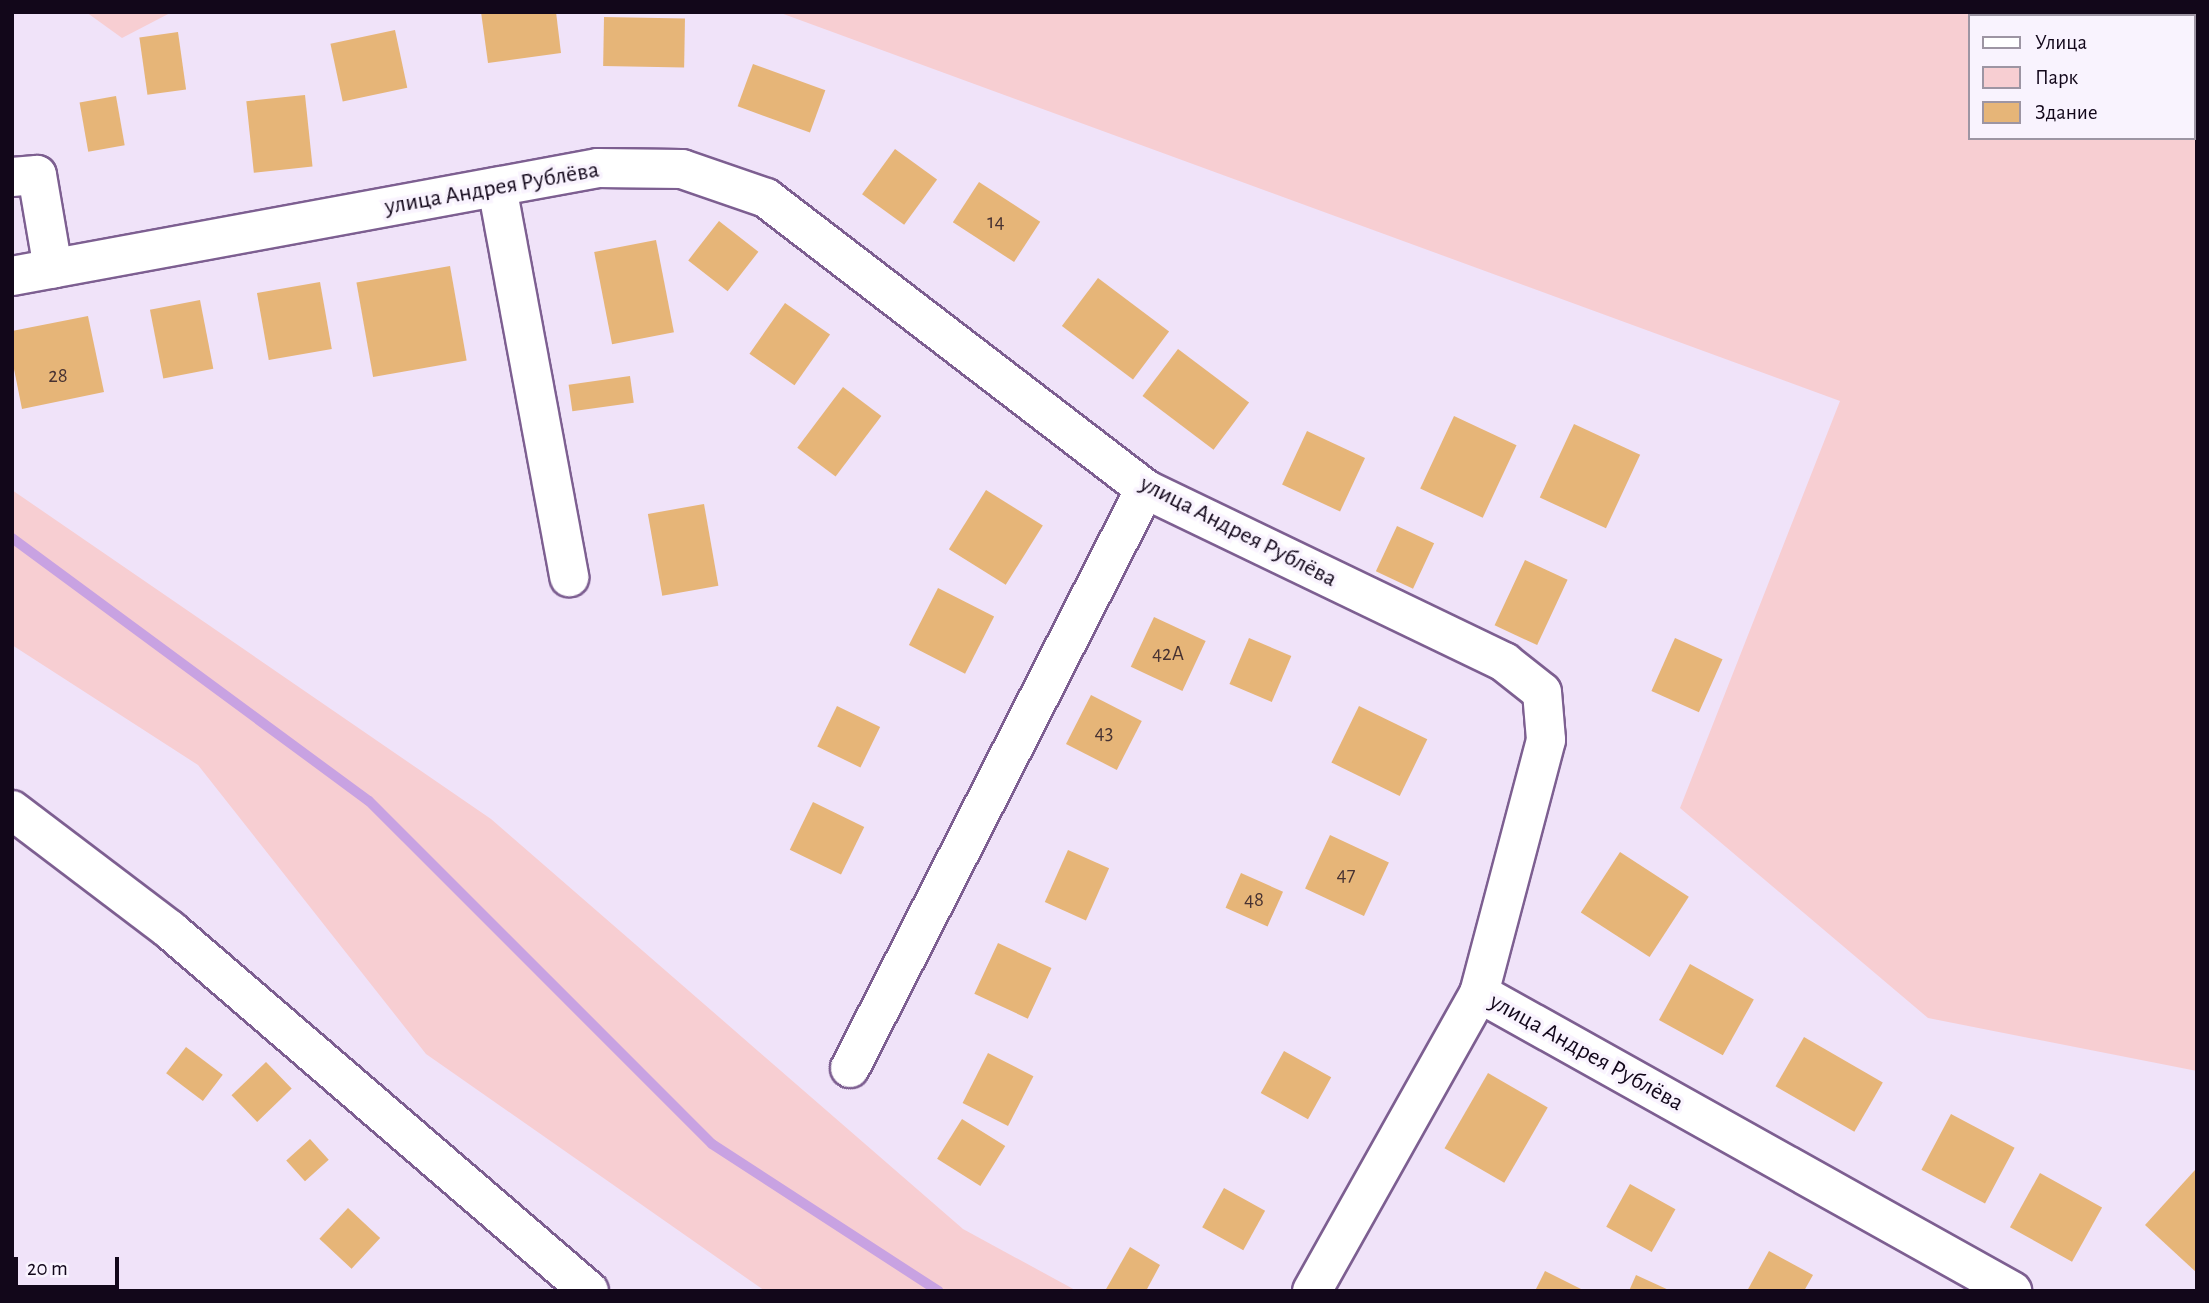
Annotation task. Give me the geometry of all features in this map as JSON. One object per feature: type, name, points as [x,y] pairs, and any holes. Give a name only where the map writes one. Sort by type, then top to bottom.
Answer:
[{"type":"street","name":"улица Андрея Рублёва","points":[[12,276],[598,167],[682,169],[766,198],[1145,489],[1504,662],[1542,692],[1546,740],[1479,993],[2012,1291]]},
{"type":"street","points":[[12,177],[37,175],[53,269]]},
{"type":"street","points":[[497,187],[569,577]]},
{"type":"street","points":[[850,1068],[1145,489]]},
{"type":"street","points":[[12,810],[170,930],[589,1291]]},
{"type":"street","points":[[1311,1291],[1479,993]]},
{"type":"green space","points":[[86,12],[172,12],[122,38]]},
{"type":"green space","points":[[778,12],[2197,12],[2197,1071],[1928,1018],[1680,808],[1840,401]]},
{"type":"green space","points":[[12,490],[491,819],[963,1229],[1077,1291],[765,1291],[426,1054],[198,765],[12,645]]},
{"type":"building","points":[[481,12],[556,12],[561,53],[488,63]]},
{"type":"building","points":[[604,17],[685,18],[684,67],[603,66]]},
{"type":"building","points":[[395,30],[407,88],[343,101],[330,44]]},
{"type":"building","points":[[178,32],[186,89],[147,95],[139,37]]},
{"type":"building","points":[[753,64],[825,90],[810,133],[738,106]]},
{"type":"building","points":[[305,95],[313,167],[254,173],[246,101]]},
{"type":"building","points":[[116,96],[125,145],[88,152],[80,102]]},
{"type":"building","points":[[895,149],[937,180],[904,225],[862,194]]},
{"type":"building","points":[[979,182],[1040,222],[1014,262],[953,222]]},
{"type":"building","points":[[719,221],[758,252],[728,291],[688,260]]},
{"type":"building","points":[[656,240],[674,332],[612,344],[594,252]]},
{"type":"building","points":[[450,266],[467,361],[373,377],[356,282]]},
{"type":"building","points":[[1098,278],[1169,332],[1133,379],[1062,326]]},
{"type":"building","points":[[320,282],[332,349],[269,360],[257,293]]},
{"type":"building","points":[[200,300],[213,369],[163,378],[150,310]]},
{"type":"building","points":[[785,303],[830,335],[794,385],[749,354]]},
{"type":"building","points":[[88,316],[104,392],[22,409],[12,359],[12,331]]},
{"type":"building","points":[[1178,349],[1249,403],[1214,450],[1142,396]]},
{"type":"building","points":[[630,376],[634,403],[572,411],[569,385]]},
{"type":"building","points":[[843,387],[881,416],[836,477],[797,448]]},
{"type":"building","points":[[1454,416],[1517,445],[1483,518],[1420,489]]},
{"type":"building","points":[[1574,424],[1640,455],[1606,528],[1540,497]]},
{"type":"building","points":[[1307,431],[1365,458],[1340,512],[1282,484]]},
{"type":"building","points":[[986,490],[1043,526],[1006,585],[949,549]]},
{"type":"building","points":[[704,504],[718,586],[662,596],[648,514]]},
{"type":"building","points":[[1397,526],[1434,543],[1413,589],[1376,571]]},
{"type":"building","points":[[1525,560],[1568,580],[1537,645],[1495,625]]},
{"type":"building","points":[[938,588],[994,617],[965,674],[909,645]]},
{"type":"building","points":[[1154,617],[1206,641],[1182,691],[1131,667]]},
{"type":"building","points":[[1249,638],[1291,656],[1272,702],[1229,684]]},
{"type":"building","points":[[1675,638],[1723,659],[1699,712],[1651,691]]},
{"type":"building","points":[[1091,695],[1142,721],[1117,770],[1066,744]]},
{"type":"building","points":[[837,706],[880,727],[860,767],[817,746]]},
{"type":"building","points":[[1359,706],[1427,739],[1400,796],[1331,763]]},
{"type":"building","points":[[813,802],[864,827],[841,875],[790,850]]},
{"type":"building","points":[[1330,835],[1389,862],[1364,916],[1305,888]]},
{"type":"building","points":[[1068,850],[1109,868],[1086,920],[1045,902]]},
{"type":"building","points":[[1620,852],[1689,897],[1650,957],[1581,912]]},
{"type":"building","points":[[1241,873],[1283,892],[1268,926],[1226,908]]},
{"type":"building","points":[[998,943],[1051,968],[1028,1019],[974,994]]},
{"type":"building","points":[[1690,964],[1754,999],[1723,1055],[1659,1020]]},
{"type":"building","points":[[1804,1037],[1883,1082],[1854,1132],[1776,1086]]},
{"type":"building","points":[[186,1047],[223,1075],[203,1101],[166,1073]]},
{"type":"building","points":[[1284,1051],[1331,1077],[1308,1119],[1261,1093]]},
{"type":"building","points":[[988,1053],[1033,1076],[1008,1126],[963,1103]]},
{"type":"building","points":[[266,1062],[292,1089],[257,1122],[231,1095]]},
{"type":"building","points":[[1488,1073],[1548,1108],[1504,1183],[1444,1148]]},
{"type":"building","points":[[1951,1114],[2015,1148],[1985,1203],[1921,1170]]},
{"type":"building","points":[[962,1119],[1005,1146],[980,1186],[937,1159]]},
{"type":"building","points":[[310,1139],[329,1160],[305,1181],[286,1160]]},
{"type":"building","points":[[2195,1170],[2197,1172],[2197,1273],[2145,1225]]},
{"type":"building","points":[[2040,1173],[2102,1207],[2072,1262],[2010,1227]]},
{"type":"building","points":[[1630,1184],[1675,1209],[1652,1252],[1606,1227]]},
{"type":"building","points":[[1224,1188],[1265,1211],[1243,1250],[1202,1227]]},
{"type":"building","points":[[348,1208],[380,1238],[352,1269],[319,1239]]},
{"type":"building","points":[[1130,1247],[1160,1265],[1146,1291],[1105,1291]]},
{"type":"building","points":[[1769,1251],[1813,1275],[1804,1291],[1747,1291]]},
{"type":"building","points":[[1545,1271],[1585,1291],[1535,1291]]},
{"type":"building","points":[[1636,1275],[1671,1291],[1629,1291]]},
{"type":"waterway","points":[[12,538],[369,801],[712,1144],[938,1291]]}]
